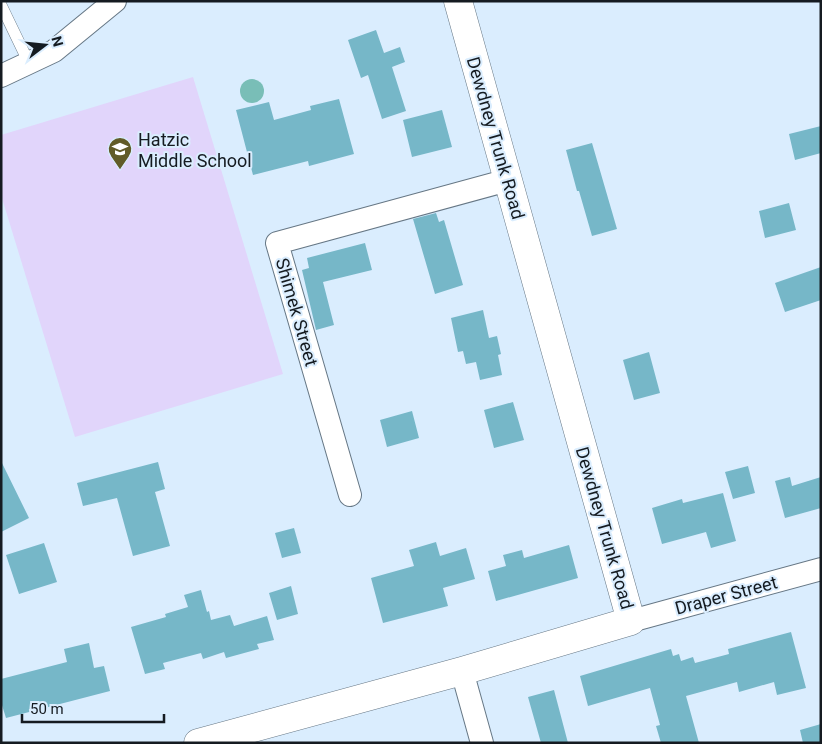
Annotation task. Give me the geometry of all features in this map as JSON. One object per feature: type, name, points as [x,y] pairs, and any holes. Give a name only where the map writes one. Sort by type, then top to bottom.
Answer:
[{"type":"main road","name":"Dewdney Trunk Road","points":[[198,743],[462,671],[631,621],[458,1]]},
{"type":"street","points":[[1,76],[54,52],[115,1]]},
{"type":"street","name":"Shimek Street","points":[[350,495],[277,243],[508,180]]},
{"type":"street","name":"Draper Street","points":[[631,621],[821,569]]},
{"type":"street","points":[[462,671],[482,743]]},
{"type":"lane","points":[[1,5],[29,63]]},
{"type":"shaded area","name":"Hatzic Middle School","points":[[193,77],[283,374],[75,437],[1,195],[1,135]]},
{"type":"shaded area","points":[[252,79],[257,80],[263,86],[263,96],[257,102],[252,103],[247,102],[241,96],[240,91],[241,86],[247,80]]},
{"type":"building","points":[[376,30],[384,53],[400,47],[405,62],[392,67],[406,111],[382,119],[368,75],[361,78],[348,40]]},
{"type":"building","points":[[339,99],[354,154],[309,166],[308,161],[253,175],[236,110],[269,102],[274,120],[311,110],[310,106]]},
{"type":"building","points":[[442,110],[452,147],[412,157],[403,120]]},
{"type":"building","points":[[821,126],[821,153],[795,160],[789,134]]},
{"type":"building","points":[[592,143],[617,229],[592,236],[566,150]]},
{"type":"building","points":[[789,203],[796,230],[765,238],[759,211]]},
{"type":"building","points":[[436,213],[439,222],[444,220],[463,285],[435,294],[413,219]]},
{"type":"building","points":[[365,243],[372,270],[323,282],[334,325],[316,330],[302,270],[309,268],[307,258]]},
{"type":"building","points":[[821,267],[821,300],[785,312],[775,283]]},
{"type":"building","points":[[483,310],[489,338],[497,336],[501,354],[498,355],[502,375],[480,380],[476,362],[466,364],[463,351],[458,352],[451,318]]},
{"type":"building","points":[[649,352],[660,393],[634,400],[623,360]]},
{"type":"building","points":[[513,402],[524,440],[494,448],[484,410]]},
{"type":"building","points":[[412,411],[419,438],[387,447],[380,420]]},
{"type":"building","points":[[1,461],[29,518],[1,532]]},
{"type":"building","points":[[158,462],[165,489],[155,492],[170,546],[133,556],[117,498],[83,506],[77,483]]},
{"type":"building","points":[[748,466],[755,493],[733,499],[725,472]]},
{"type":"building","points":[[790,477],[792,486],[821,477],[821,508],[785,518],[775,481]]},
{"type":"building","points":[[723,493],[736,541],[711,548],[706,532],[662,544],[652,508],[682,499],[683,503]]},
{"type":"building","points":[[294,528],[301,553],[282,558],[275,533]]},
{"type":"building","points":[[436,542],[440,556],[466,548],[475,579],[443,588],[448,606],[383,623],[371,578],[414,566],[409,550]]},
{"type":"building","points":[[44,543],[57,582],[19,594],[6,555]]},
{"type":"building","points":[[569,545],[578,578],[496,601],[488,571],[506,566],[503,555],[522,550],[524,558]]},
{"type":"building","points":[[291,586],[298,614],[277,620],[269,593]]},
{"type":"building","points":[[201,590],[211,620],[230,615],[234,626],[267,616],[274,640],[257,644],[259,649],[226,658],[224,652],[203,659],[201,653],[163,663],[165,669],[145,674],[131,627],[166,617],[165,614],[188,607],[184,595]]},
{"type":"building","points":[[791,632],[806,688],[777,695],[774,682],[739,692],[737,682],[686,696],[699,743],[661,743],[656,726],[660,725],[650,688],[588,706],[580,676],[671,649],[673,656],[679,654],[681,661],[693,657],[695,663],[729,654],[728,649]]},
{"type":"building","points":[[89,643],[94,668],[104,666],[110,691],[6,718],[1,702],[1,679],[67,662],[64,649]]},
{"type":"building","points":[[554,690],[568,743],[541,743],[528,697]]},
{"type":"building","points":[[821,724],[821,743],[803,743],[800,730]]},
{"type":"place","name":"Hatzic Middle School","points":[[120,170]]}]
